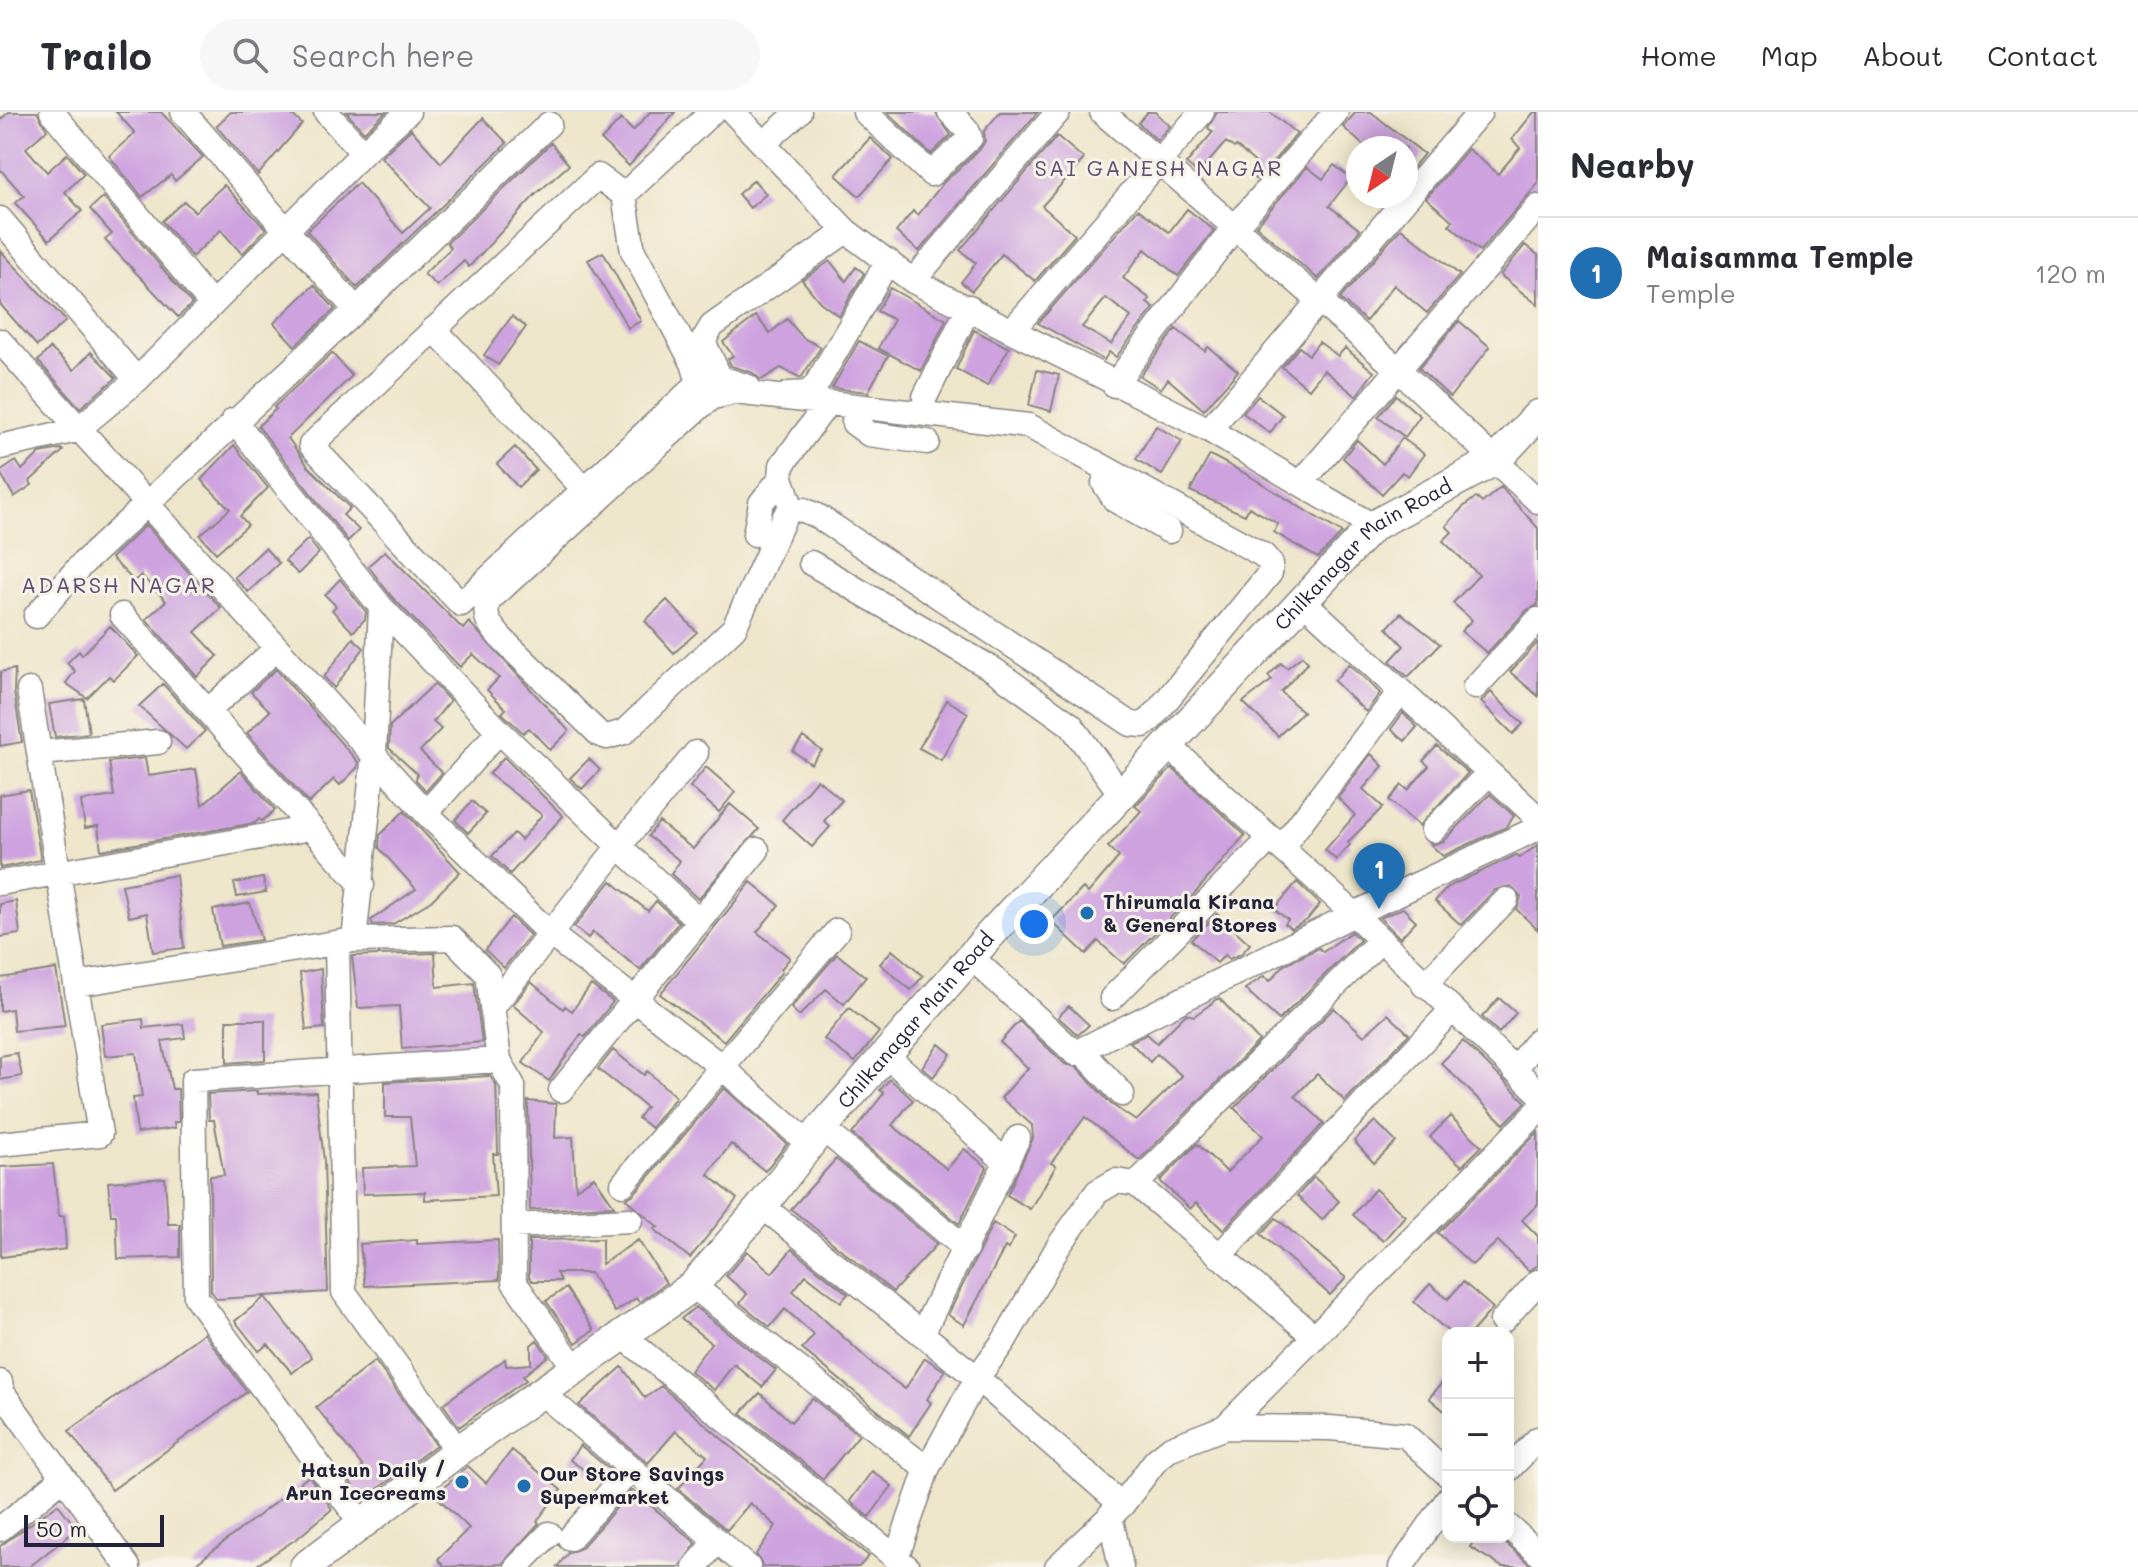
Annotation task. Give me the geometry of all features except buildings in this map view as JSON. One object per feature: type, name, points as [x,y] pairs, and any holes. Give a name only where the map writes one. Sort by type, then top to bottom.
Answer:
[{"type":"main road","name":"Chilkanagar Main Road","points":[[315,1564],[458,1451],[577,1371],[693,1286],[971,957],[1373,526],[1497,459],[1538,415]]},
{"type":"street","points":[[52,112],[212,305]]},
{"type":"street","points":[[183,112],[356,310]]},
{"type":"street","points":[[326,112],[363,153]]},
{"type":"street","points":[[0,447],[77,430],[137,380],[363,153],[408,112]]},
{"type":"street","points":[[624,195],[712,112]]},
{"type":"street","points":[[733,112],[846,231],[913,281],[1014,328],[1114,385],[1209,430],[1373,526]]},
{"type":"street","points":[[764,143],[799,112]]},
{"type":"street","points":[[865,112],[931,174],[970,138],[967,130],[950,112]]},
{"type":"street","points":[[913,281],[1058,112]]},
{"type":"street","points":[[1102,112],[1399,370],[1497,459],[1538,501]]},
{"type":"street","points":[[1014,328],[1202,112]]},
{"type":"street","points":[[1114,385],[1234,228],[1336,112]]},
{"type":"street","points":[[1209,430],[1480,112]]},
{"type":"street","points":[[36,616],[82,564],[356,310],[549,124]]},
{"type":"street","points":[[598,176],[624,195],[633,251],[693,363],[699,383],[461,604],[311,445],[598,176]]},
{"type":"street","points":[[1301,483],[1538,207]]},
{"type":"street","points":[[0,219],[137,380]]},
{"type":"street","points":[[846,231],[712,326],[703,341],[720,378],[731,384],[793,394],[808,393],[888,261]]},
{"type":"street","points":[[925,397],[969,307]]},
{"type":"street","points":[[434,329],[585,490]]},
{"type":"street","points":[[0,341],[77,430],[426,813],[550,934],[966,1249]]},
{"type":"street","points":[[734,392],[827,404],[1029,426],[1263,555],[1271,564],[1270,573],[1152,718],[1143,725],[1131,724],[804,510],[792,509],[785,516],[734,628],[616,736],[599,734],[587,724],[488,622],[485,610],[489,600],[713,397],[734,392]]},
{"type":"street","points":[[792,509],[781,478],[782,465],[827,404]]},
{"type":"street","points":[[855,407],[854,423],[863,431],[927,442]]},
{"type":"street","points":[[234,420],[381,607],[499,731],[699,921]]},
{"type":"street","points":[[1110,471],[1104,483],[1109,494],[1169,531]]},
{"type":"street","points":[[755,534],[761,503],[781,478]]},
{"type":"street","points":[[811,563],[994,670],[1071,725],[1123,797]]},
{"type":"street","points":[[1303,601],[1538,818]]},
{"type":"street","points":[[381,607],[374,754],[362,885],[346,941],[340,1070],[344,1292],[458,1451]]},
{"type":"street","points":[[122,615],[362,885]]},
{"type":"street","points":[[1235,615],[1266,640]]},
{"type":"street","points":[[1475,687],[1538,620]]},
{"type":"street","points":[[1209,647],[1239,669]]},
{"type":"street","points":[[209,710],[277,648]]},
{"type":"street","points":[[0,1144],[100,1134],[29,690]]},
{"type":"street","points":[[1112,998],[1276,843],[1400,692]]},
{"type":"street","points":[[426,813],[499,731]]},
{"type":"street","points":[[40,753],[158,742]]},
{"type":"street","points":[[1168,745],[1354,914],[1379,942],[1538,1092]]},
{"type":"street","points":[[492,1008],[696,753]]},
{"type":"street","points":[[1433,830],[1489,773]]},
{"type":"street","points":[[0,883],[311,828]]},
{"type":"street","points":[[971,957],[1075,1053],[1354,914],[1538,828]]},
{"type":"street","points":[[561,1090],[757,850]]},
{"type":"street","points":[[1424,985],[1506,900]]},
{"type":"street","points":[[623,1184],[837,931]]},
{"type":"street","points":[[77,984],[346,941],[452,938],[488,975],[499,1060],[513,1086],[514,1282],[577,1371]]},
{"type":"street","points":[[1136,1184],[1379,942]]},
{"type":"street","points":[[1219,1256],[1451,1011]]},
{"type":"street","points":[[1514,1070],[1538,1040]]},
{"type":"street","points":[[1081,1050],[1122,1094]]},
{"type":"street","points":[[886,1055],[1007,1163]]},
{"type":"street","points":[[362,1524],[196,1297],[193,1080],[499,1060]]},
{"type":"street","points":[[1225,1427],[1538,1111]]},
{"type":"street","points":[[922,1334],[1018,1138]]},
{"type":"street","points":[[624,1337],[902,1563],[927,1469],[977,1378],[1004,1341],[1058,1247],[1097,1192],[1116,1181],[1136,1184],[1315,1337]]},
{"type":"street","points":[[762,1206],[977,1378],[1116,1510],[1121,1567]]},
{"type":"street","points":[[514,1226],[630,1220]]},
{"type":"street","points":[[1502,1321],[1538,1282]]},
{"type":"street","points":[[693,1286],[927,1469]]},
{"type":"street","points":[[0,1382],[2,1392],[128,1567]]},
{"type":"street","points":[[543,1394],[748,1567]]},
{"type":"street","points":[[1057,1567],[1116,1510],[1156,1460],[1171,1448],[1225,1427],[1330,1428],[1405,1435],[1444,1471]]},
{"type":"street","points":[[1514,1464],[1538,1439]]},
{"type":"street","points":[[517,1567],[560,1536],[630,1470]]},
{"type":"street","points":[[0,1529],[63,1478]]},
{"type":"street","points":[[1401,1567],[1442,1508]]},
{"type":"street","points":[[1514,1531],[1538,1553]]},
{"type":"street","points":[[695,1567],[717,1541]]},
{"type":"place","name":"Maisamma Temple","points":[[1379,909]]},
{"type":"place","name":"Thirumala Kirana & General Stores","points":[[1087,913]]},
{"type":"place","name":"Hatsun Daily / Arun Icecreams","points":[[462,1482]]},
{"type":"place","name":"Our Store Savings Supermarket","points":[[524,1486]]},
{"type":"district","name":"SAI GANESH NAGAR","points":[[1159,168]]},
{"type":"district","name":"ADARSH NAGAR","points":[[119,585]]}]
